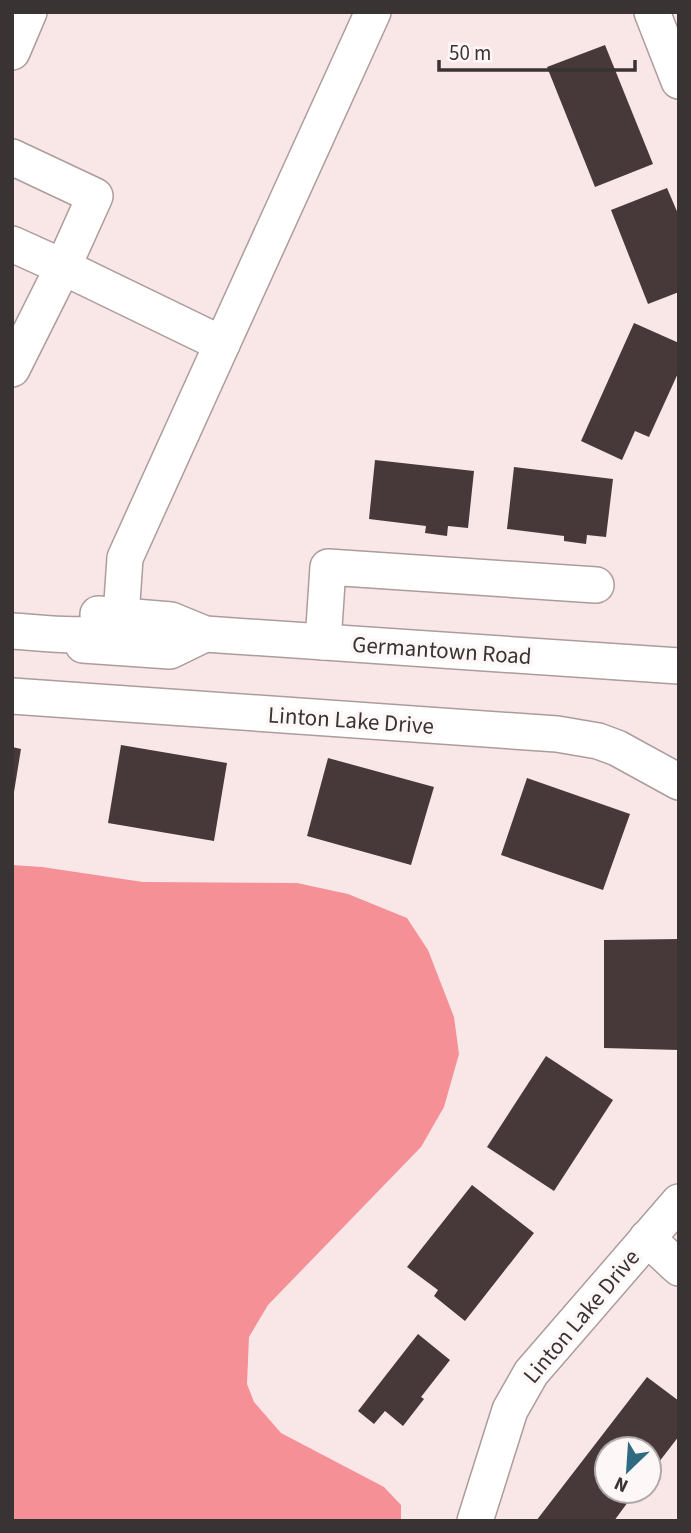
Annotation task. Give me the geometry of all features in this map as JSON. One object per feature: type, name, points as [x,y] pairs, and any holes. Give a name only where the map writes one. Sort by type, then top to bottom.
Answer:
[{"type":"street","points":[[12,52],[29,12]]},
{"type":"street","points":[[12,631],[99,634],[113,630],[121,616],[125,558],[373,12]]},
{"type":"street","points":[[652,12],[679,81]]},
{"type":"street","points":[[12,158],[95,196],[63,267],[22,325],[12,369]]},
{"type":"street","points":[[12,244],[222,344]]},
{"type":"street","points":[[323,642],[328,568],[596,585]]},
{"type":"street","name":"Germantown Road","points":[[12,609],[171,620],[205,634],[678,664]]},
{"type":"street","name":"Germantown Road","points":[[12,640],[170,651],[205,634]]},
{"type":"street","name":"Linton Lake Drive","points":[[12,696],[558,734],[598,741],[617,748],[679,782]]},
{"type":"street","name":"Linton Lake Drive","points":[[475,1521],[510,1410],[519,1391],[531,1373],[679,1202]]},
{"type":"street","points":[[647,1238],[679,1268]]},
{"type":"shaded area","points":[[12,865],[143,882],[297,883],[348,894],[407,918],[428,950],[454,1017],[459,1054],[444,1107],[421,1147],[268,1305],[249,1337],[247,1384],[254,1402],[281,1433],[384,1487],[401,1505],[401,1521],[12,1521]]},
{"type":"building","points":[[605,45],[653,164],[595,187],[547,67]]},
{"type":"building","points":[[667,188],[679,216],[679,292],[648,304],[611,210]]},
{"type":"building","points":[[634,323],[679,343],[679,371],[649,437],[635,431],[622,460],[581,441]]},
{"type":"building","points":[[375,460],[474,471],[468,528],[448,526],[447,536],[425,533],[426,526],[369,519]]},
{"type":"building","points":[[514,467],[613,479],[606,537],[587,535],[586,544],[564,541],[564,536],[507,529]]},
{"type":"building","points":[[121,745],[227,763],[214,841],[108,823]]},
{"type":"building","points":[[12,747],[21,749],[14,792],[12,792]]},
{"type":"building","points":[[328,758],[434,787],[411,865],[307,836]]},
{"type":"building","points":[[527,778],[630,814],[603,890],[501,855]]},
{"type":"building","points":[[679,939],[679,1050],[604,1048],[604,940]]},
{"type":"building","points":[[546,1056],[613,1100],[554,1191],[487,1147]]},
{"type":"building","points":[[472,1185],[534,1233],[465,1321],[434,1296],[438,1290],[407,1267]]},
{"type":"building","points":[[418,1334],[450,1360],[421,1397],[424,1399],[403,1426],[385,1411],[374,1424],[358,1411]]},
{"type":"building","points":[[647,1377],[679,1401],[679,1436],[663,1457],[663,1435],[602,1435]]},
{"type":"building","points":[[593,1447],[593,1505],[626,1505],[614,1521],[536,1521]]}]
